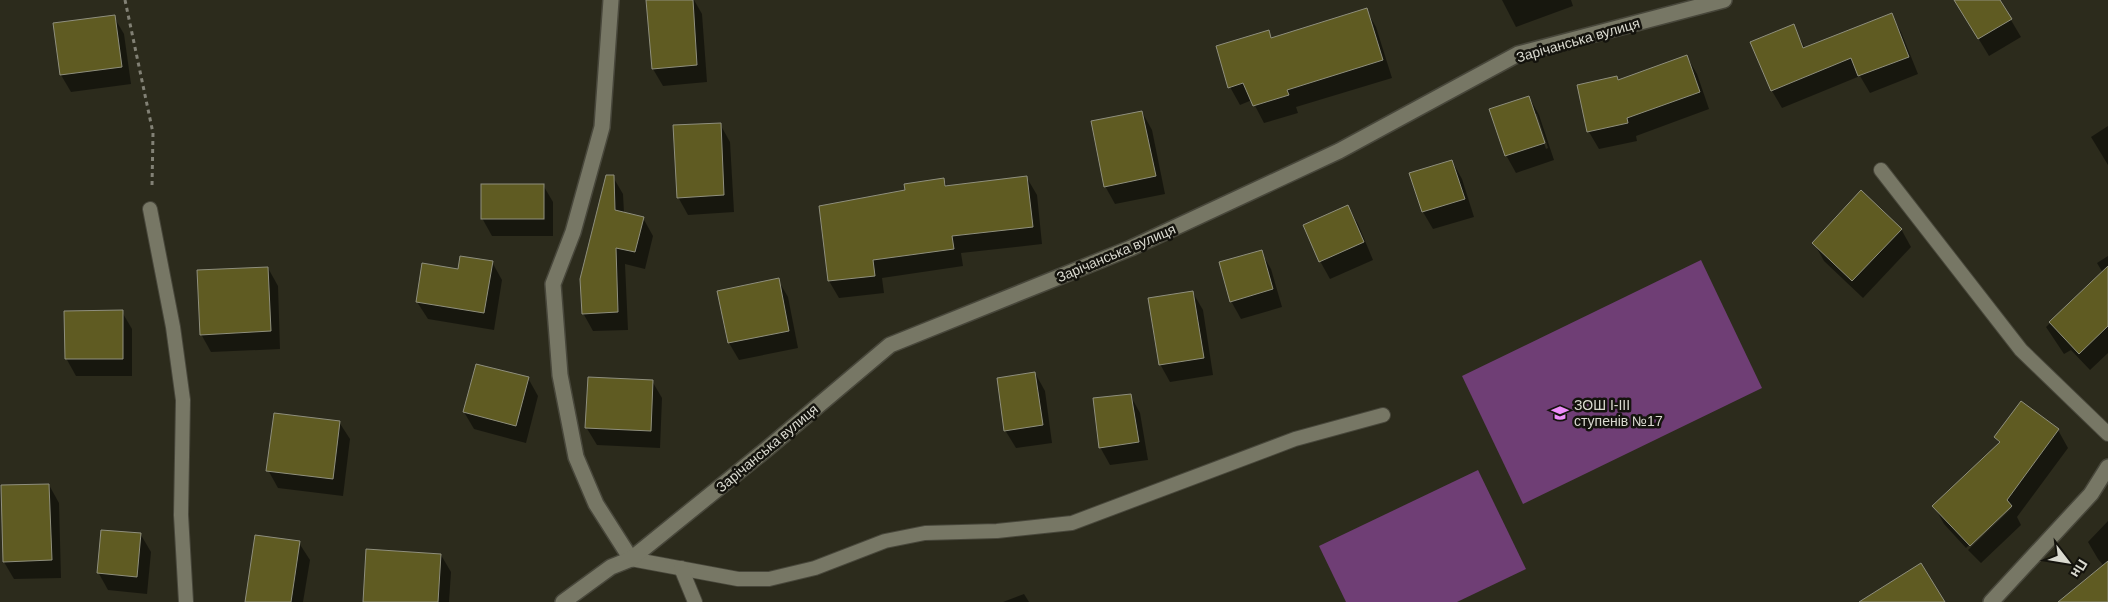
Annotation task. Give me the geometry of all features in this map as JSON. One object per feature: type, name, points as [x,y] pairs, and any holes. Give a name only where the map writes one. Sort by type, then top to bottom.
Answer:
[{"type":"street","points":[[611,0],[602,127],[573,232],[553,284],[560,375],[576,457],[596,504],[631,560]]},
{"type":"street","name":"Зарічанська вулиця","points":[[563,602],[611,567],[631,560],[890,345],[1130,248],[1339,151],[1518,54],[1724,0]]},
{"type":"street","points":[[1991,602],[2091,494],[2108,467]]},
{"type":"lane","points":[[1881,170],[2021,350],[2108,434]]},
{"type":"lane","points":[[150,209],[173,327],[183,400],[181,516],[186,602]]},
{"type":"lane","points":[[631,560],[738,579],[770,579],[815,568],[885,541],[925,533],[997,532],[1072,523],[1295,439],[1383,415]]},
{"type":"lane","points":[[682,568],[696,602]]},
{"type":"path","points":[[125,0],[153,133],[154,171],[150,209]]},
{"type":"shaded area","points":[[1701,260],[1762,388],[1523,504],[1462,376]]},
{"type":"shaded area","points":[[1478,470],[1526,569],[1457,602],[1346,602],[1319,546]]},
{"type":"building","points":[[646,0],[693,0],[697,65],[652,69]]},
{"type":"building","points":[[1954,0],[2000,0],[2012,19],[1978,39]]},
{"type":"building","points":[[1367,8],[1383,60],[1287,90],[1289,95],[1253,106],[1243,83],[1228,88],[1216,46],[1269,30],[1271,38]]},
{"type":"building","points":[[1892,13],[1909,57],[1858,76],[1851,58],[1771,91],[1750,42],[1794,24],[1803,48]]},
{"type":"building","points":[[115,15],[122,67],[60,75],[53,23]]},
{"type":"building","points":[[1687,55],[1700,92],[1627,118],[1628,123],[1587,132],[1577,85],[1617,76],[1618,80]]},
{"type":"building","points":[[1529,96],[1545,143],[1505,156],[1489,109]]},
{"type":"building","points":[[1142,111],[1156,176],[1104,187],[1091,121]]},
{"type":"building","points":[[721,123],[724,195],[677,198],[673,125]]},
{"type":"building","points":[[1452,160],[1465,199],[1422,212],[1409,173]]},
{"type":"building","points":[[606,175],[614,175],[615,210],[644,217],[635,252],[616,248],[618,312],[582,314],[580,279]]},
{"type":"building","points":[[1027,176],[1033,227],[952,236],[954,249],[873,260],[875,276],[828,281],[819,206],[905,190],[904,184],[944,178],[945,186]]},
{"type":"building","points":[[481,184],[544,184],[544,219],[481,219]]},
{"type":"building","points":[[1861,190],[1902,229],[1852,281],[1812,243]]},
{"type":"building","points":[[1348,205],[1364,242],[1319,262],[1303,225]]},
{"type":"building","points":[[1262,250],[1273,289],[1230,302],[1219,262]]},
{"type":"building","points":[[460,256],[493,261],[484,313],[416,302],[422,263],[458,269]]},
{"type":"building","points":[[2108,266],[2108,326],[2079,354],[2049,322]]},
{"type":"building","points":[[268,267],[271,331],[200,335],[197,270]]},
{"type":"building","points":[[779,278],[789,331],[728,343],[717,291]]},
{"type":"building","points":[[1193,291],[1204,358],[1159,365],[1148,298]]},
{"type":"building","points":[[123,310],[123,359],[65,359],[64,311]]},
{"type":"building","points":[[476,364],[529,377],[516,426],[463,412]]},
{"type":"building","points":[[1035,372],[1043,425],[1004,431],[997,378]]},
{"type":"building","points":[[588,377],[653,380],[651,431],[585,428]]},
{"type":"building","points":[[1131,394],[1139,442],[1099,448],[1093,398]]},
{"type":"building","points":[[2021,401],[2059,429],[2007,500],[2012,506],[1970,546],[1932,506],[2000,442],[1994,437]]},
{"type":"building","points":[[274,413],[340,421],[333,479],[266,471]]},
{"type":"building","points":[[49,484],[52,560],[3,562],[1,485]]},
{"type":"building","points":[[101,530],[141,533],[137,577],[97,573]]},
{"type":"building","points":[[255,535],[300,541],[291,602],[245,602]]},
{"type":"building","points":[[366,549],[441,554],[438,602],[363,602]]},
{"type":"building","points":[[2108,561],[2108,602],[2058,602]]},
{"type":"building","points":[[1921,563],[1945,602],[1859,602]]},
{"type":"place","name":"ЗОШ І-ІІІ ступенів №17","points":[[1560,413]]}]
